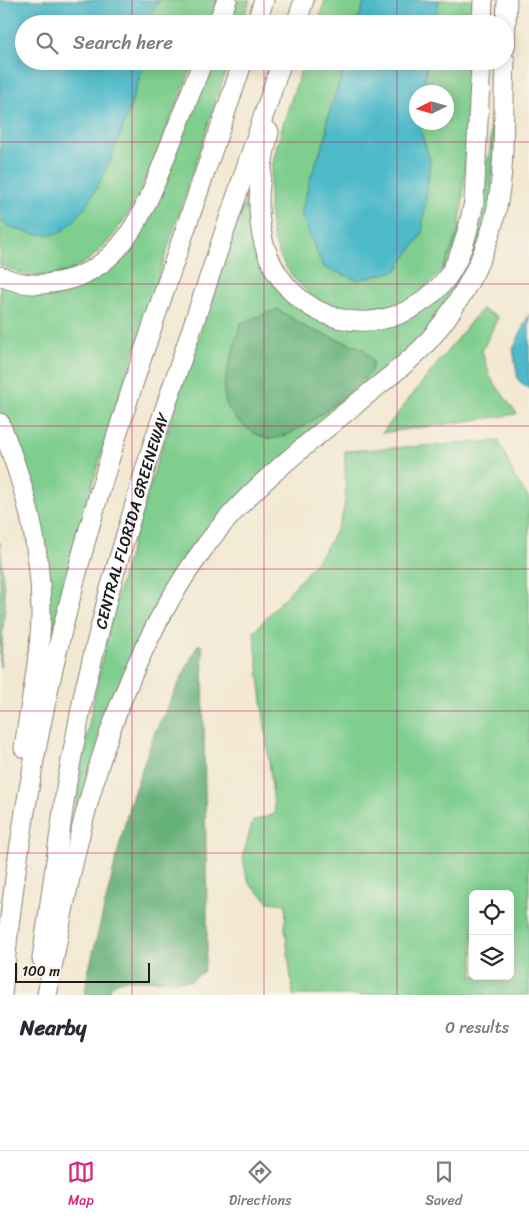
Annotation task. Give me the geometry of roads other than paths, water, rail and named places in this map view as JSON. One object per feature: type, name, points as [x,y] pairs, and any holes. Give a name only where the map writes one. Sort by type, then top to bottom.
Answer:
[{"type":"highway","points":[[221,15],[227,0]]},
{"type":"highway","points":[[259,15],[264,0]]},
{"type":"highway","points":[[299,15],[304,0]]},
{"type":"highway","points":[[304,15],[308,0]]},
{"type":"highway","points":[[482,15],[483,0]]},
{"type":"highway","points":[[506,15],[507,0]]},
{"type":"highway","points":[[0,276],[20,282],[42,285],[62,282],[79,278],[99,266],[113,253],[138,222],[147,204],[199,70]]},
{"type":"highway","points":[[4,971],[16,872],[31,775],[74,582],[116,439],[240,70]]},
{"type":"highway","name":"CENTRAL FLORIDA GREENEWAY","points":[[39,995],[52,877],[67,782],[85,688],[109,592],[151,450],[279,70]]},
{"type":"highway","points":[[287,70],[270,127],[261,174],[260,207],[264,244],[277,271],[294,294],[324,314],[342,320],[363,322],[387,319],[404,313],[424,301],[442,284],[456,263],[470,221],[474,202],[481,70]]},
{"type":"highway","points":[[47,995],[70,870],[87,802],[104,746],[126,685],[172,596],[200,552],[227,518],[261,483],[421,348],[452,312],[477,266],[490,232],[498,196],[505,70]]},
{"type":"highway","points":[[0,423],[23,483],[30,514],[39,570],[41,616],[38,656],[10,854],[2,995]]},
{"type":"water","points":[[0,0],[160,0],[150,15],[15,15],[15,70],[142,70],[113,154],[90,200],[76,219],[61,232],[44,235],[16,229],[0,219]]},
{"type":"water","points":[[365,0],[439,0],[435,15],[360,15]]},
{"type":"water","points":[[343,70],[426,70],[425,85],[409,85],[409,130],[420,130],[430,160],[422,234],[396,271],[358,280],[323,267],[301,214],[310,179],[327,134],[327,120]]},
{"type":"water","points":[[529,314],[529,389],[518,380],[513,349]]}]
